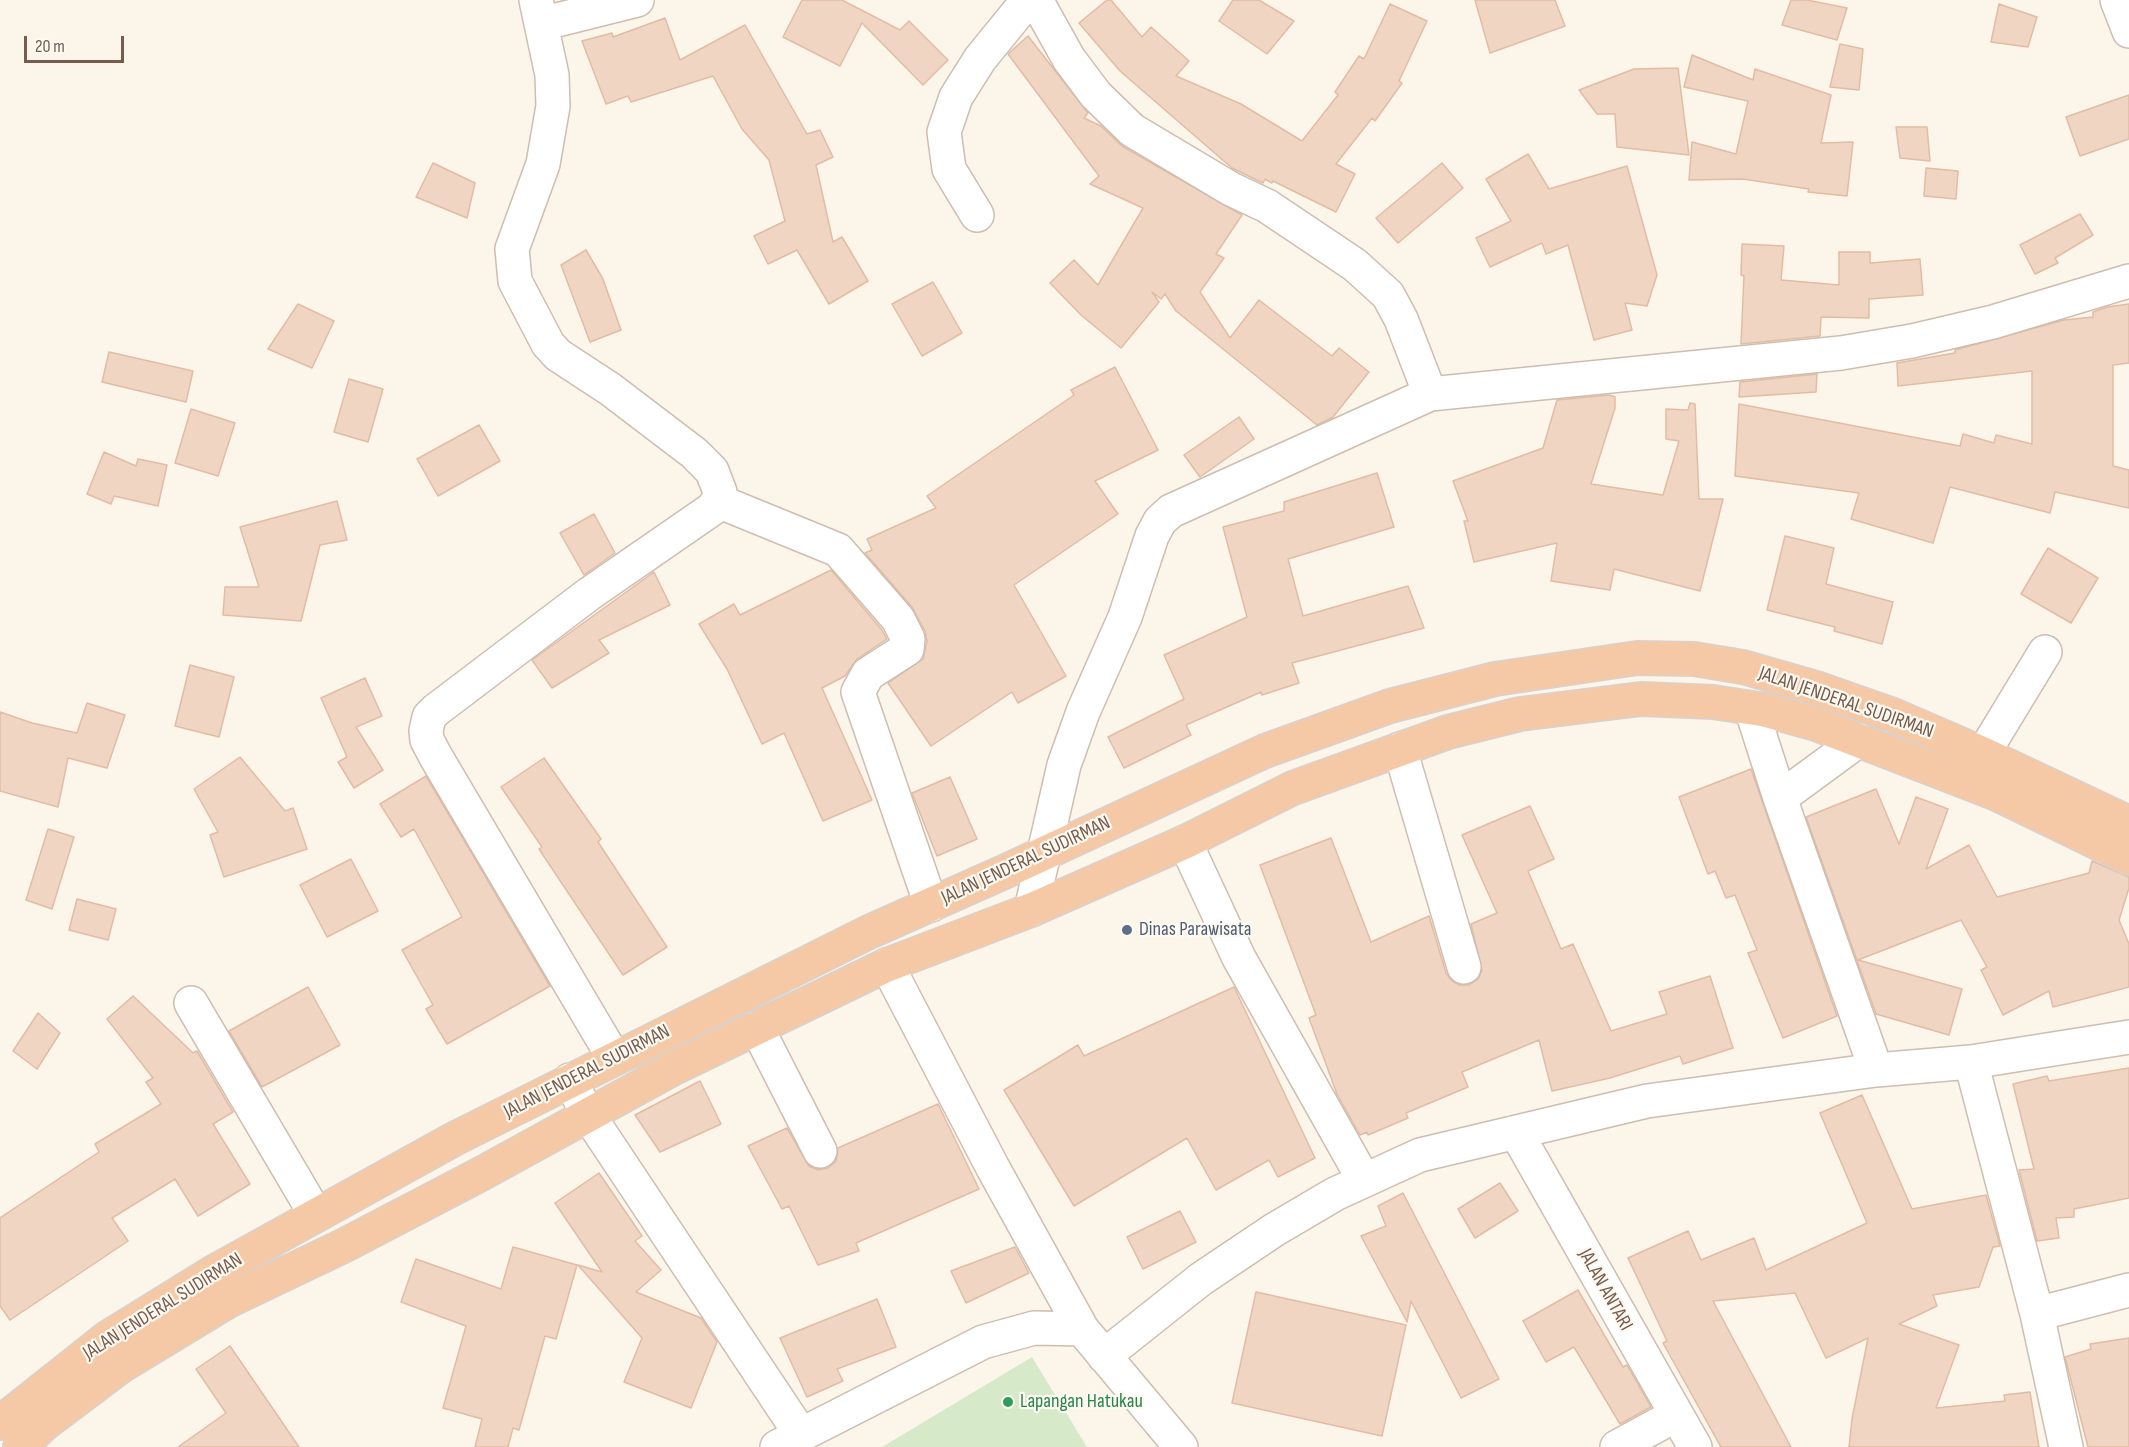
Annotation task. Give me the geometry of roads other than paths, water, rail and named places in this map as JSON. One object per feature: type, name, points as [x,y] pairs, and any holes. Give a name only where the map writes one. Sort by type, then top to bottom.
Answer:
[{"type":"highway","name":"JALAN JENDERAL SUDIRMAN","points":[[0,1423],[107,1338],[212,1273],[456,1138],[869,932],[1265,751],[1390,706],[1495,679],[1637,658],[1694,659],[1743,667],[1860,703],[1983,754],[2129,823]]},
{"type":"highway","name":"JALAN JENDERAL SUDIRMAN","points":[[20,1447],[44,1425],[121,1366],[228,1301],[343,1246],[468,1180],[587,1113],[887,965],[1031,910],[1185,842],[1293,788],[1448,732],[1520,714],[1641,699],[1713,702],[1751,708],[1816,724],[1997,794],[2129,858]]},
{"type":"street","points":[[614,1058],[436,758],[427,740],[427,723],[429,717],[445,703],[589,594],[712,508],[718,501],[717,483],[712,471],[694,453],[610,388],[558,354],[542,334],[515,281],[512,249],[543,164],[553,106],[552,75],[539,12],[637,0]]},
{"type":"street","points":[[977,215],[949,169],[944,132],[956,97],[968,78],[1028,0]]},
{"type":"street","points":[[1036,0],[1069,60],[1096,95],[1131,130],[1231,189],[1267,206],[1355,265],[1388,295],[1401,319],[1430,394]]},
{"type":"street","points":[[2117,0],[2129,31]]},
{"type":"street","points":[[1031,910],[1068,754],[1083,712],[1125,617],[1152,536],[1160,521],[1182,506],[1430,394],[1841,353],[1912,341],[1993,322],[2129,281]]},
{"type":"street","points":[[718,501],[838,550],[898,619],[908,639],[907,649],[868,674],[858,692],[931,905]]},
{"type":"street","points":[[1983,754],[2044,652]]},
{"type":"street","points":[[1751,708],[1780,798],[1876,1070]]},
{"type":"street","points":[[1780,798],[1859,740]]},
{"type":"street","points":[[1400,749],[1464,967]]},
{"type":"street","points":[[1185,842],[1239,958],[1364,1180]]},
{"type":"street","points":[[887,965],[993,1168],[1082,1329],[1181,1447]]},
{"type":"street","points":[[191,1003],[316,1215]]},
{"type":"street","points":[[757,1028],[820,1151]]},
{"type":"street","points":[[1104,1356],[1202,1279],[1256,1242],[1335,1194],[1420,1155],[1647,1101],[1876,1070],[1971,1062],[2129,1037]]},
{"type":"street","points":[[1971,1062],[2037,1314],[2066,1447]]},
{"type":"street","points":[[570,1080],[587,1113],[788,1440],[982,1342],[1034,1328],[1082,1329]]},
{"type":"street","name":"JALAN ANTARI","points":[[1516,1132],[1695,1447]]},
{"type":"street","points":[[2037,1314],[2129,1290]]},
{"type":"street","points":[[1617,1447],[1676,1415]]},
{"type":"place","name":"Dinas Parawisata","points":[[1127,930]]},
{"type":"place","name":"Lapangan Hatukau","points":[[1008,1402]]}]
